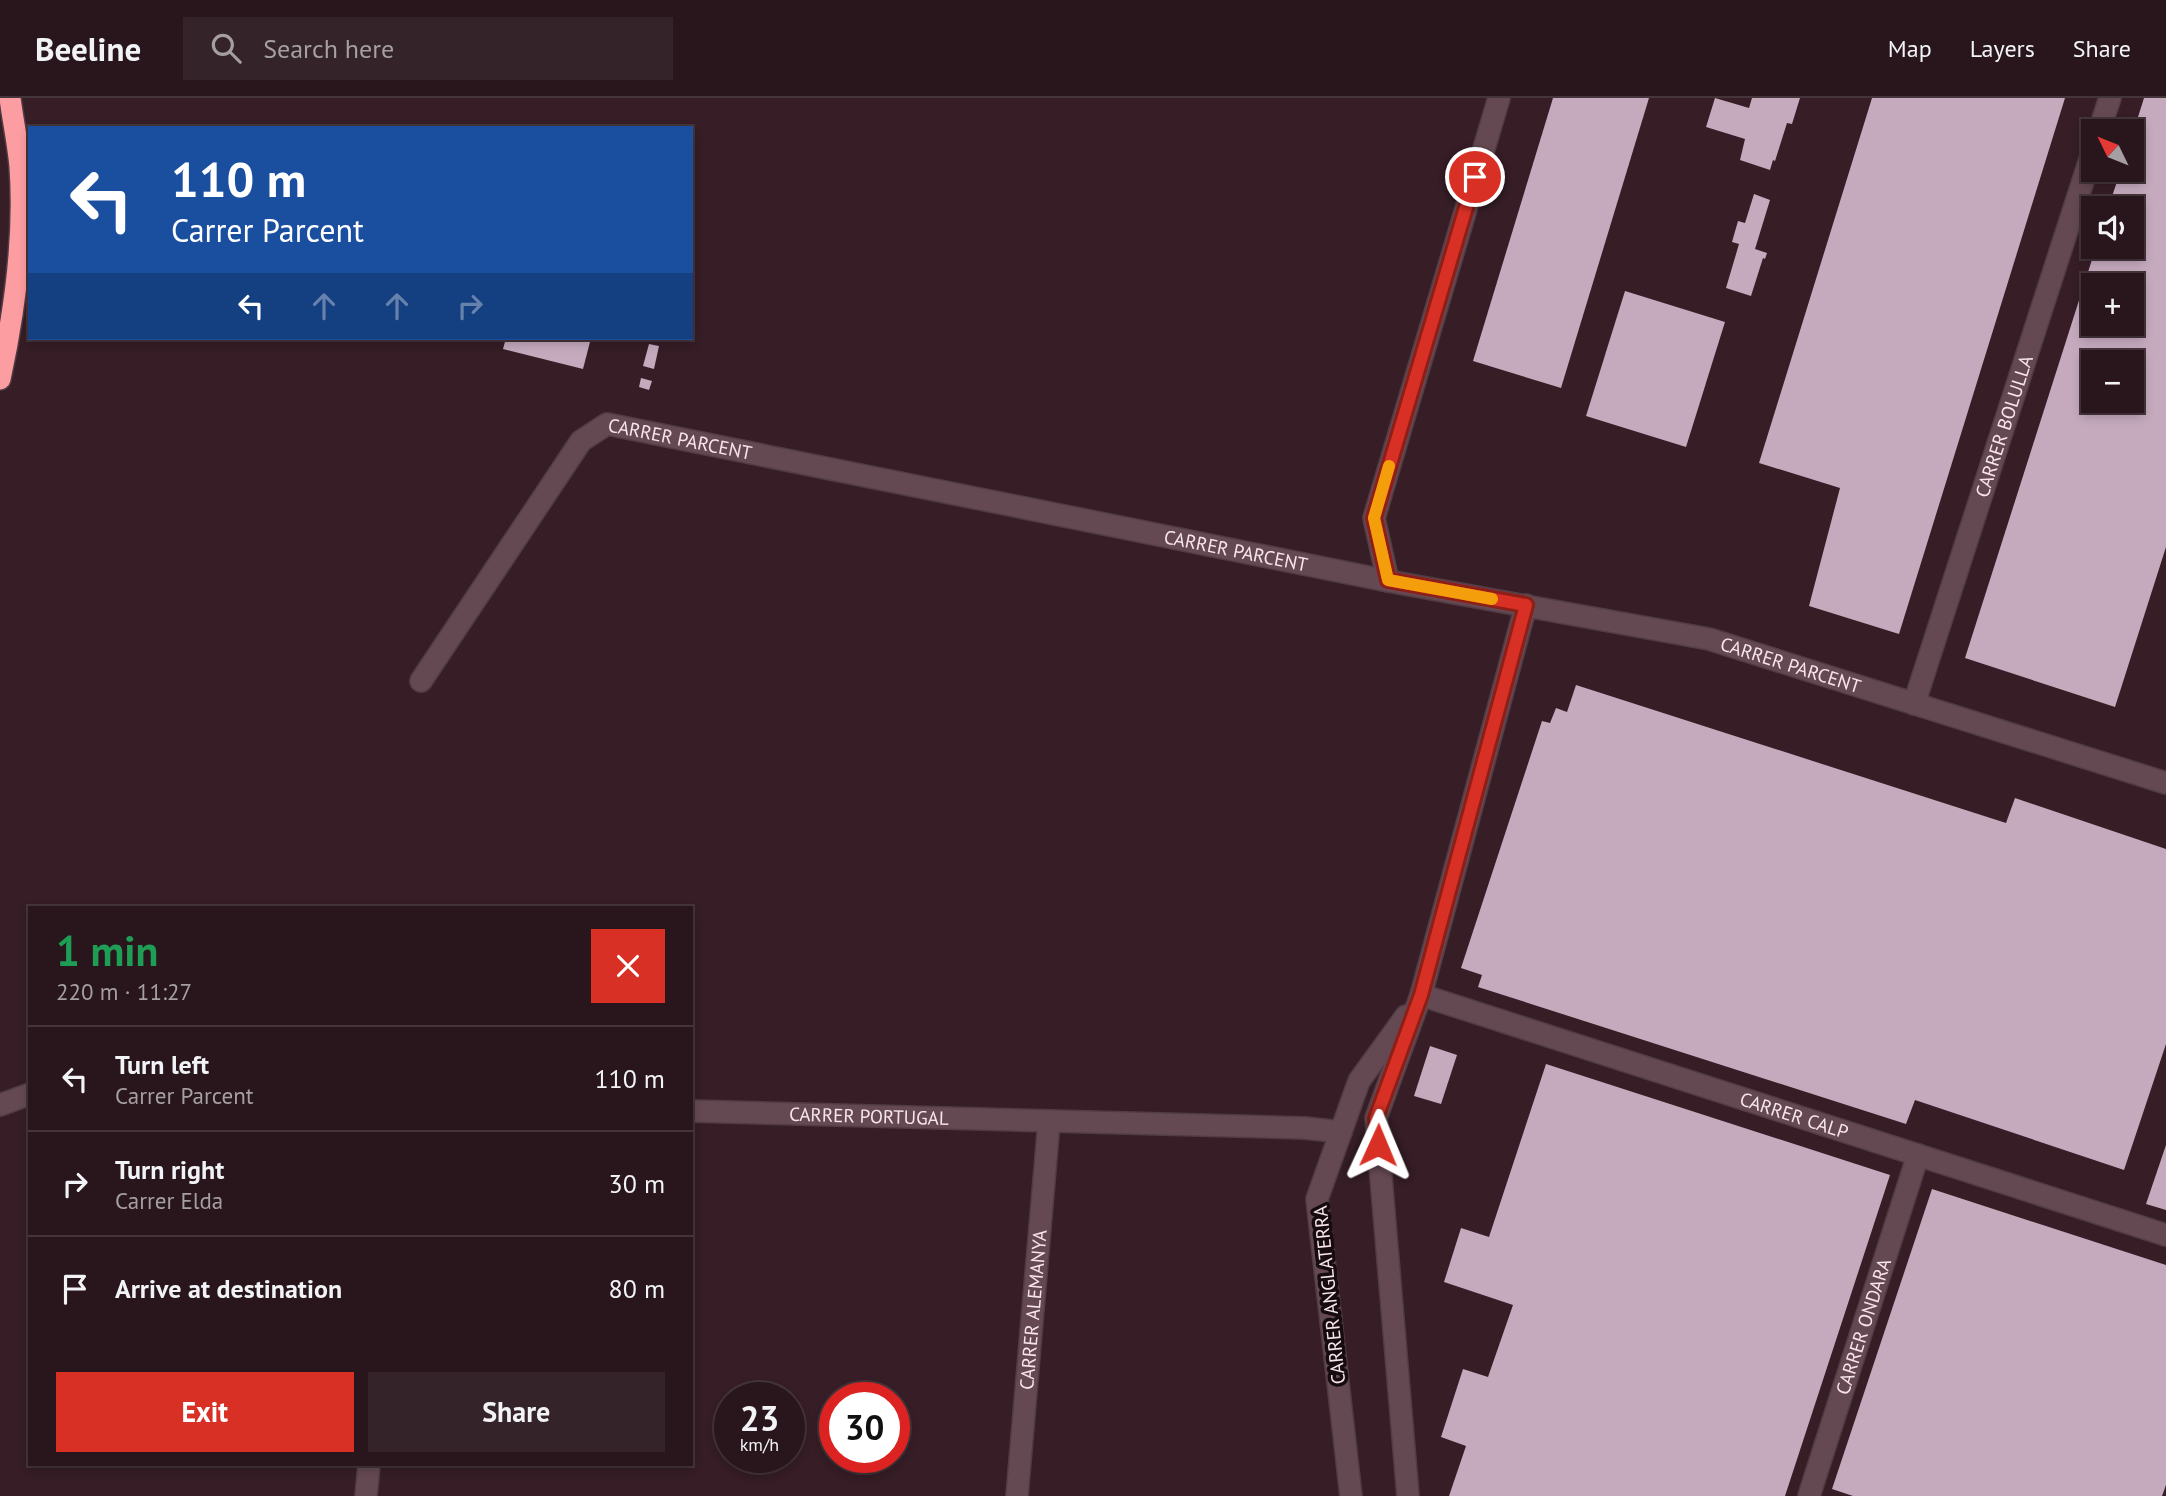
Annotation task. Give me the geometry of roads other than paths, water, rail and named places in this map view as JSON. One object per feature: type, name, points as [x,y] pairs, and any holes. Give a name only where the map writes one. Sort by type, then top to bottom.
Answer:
[{"type":"highway","points":[[0,379],[14,303],[20,239],[20,167],[10,98]]},
{"type":"street","points":[[1388,580],[1374,518],[1499,98]]},
{"type":"street","points":[[2103,119],[2110,98]]},
{"type":"street","name":"CARRER BOLULLA","points":[[1914,704],[2083,182]]},
{"type":"street","name":"CARRER PARCENT","points":[[421,681],[581,441],[607,424],[1388,580],[1709,639],[2166,783]]},
{"type":"street","points":[[1408,1496],[1376,1118],[1421,995],[1526,605]]},
{"type":"street","name":"CARRER ANGLATERRA","points":[[1351,1496],[1317,1199],[1359,1081],[1421,995]]},
{"type":"street","name":"CARRER CALP","points":[[1421,995],[2166,1235]]},
{"type":"street","points":[[0,1105],[28,1095]]},
{"type":"street","name":"CARRER PORTUGAL","points":[[693,1111],[1305,1128],[1341,1132]]},
{"type":"street","name":"CARRER ALEMANYA","points":[[1017,1496],[1049,1122]]},
{"type":"street","name":"CARRER ONDARA","points":[[1808,1496],[1918,1155]]},
{"type":"street","points":[[366,1496],[369,1466]]}]
